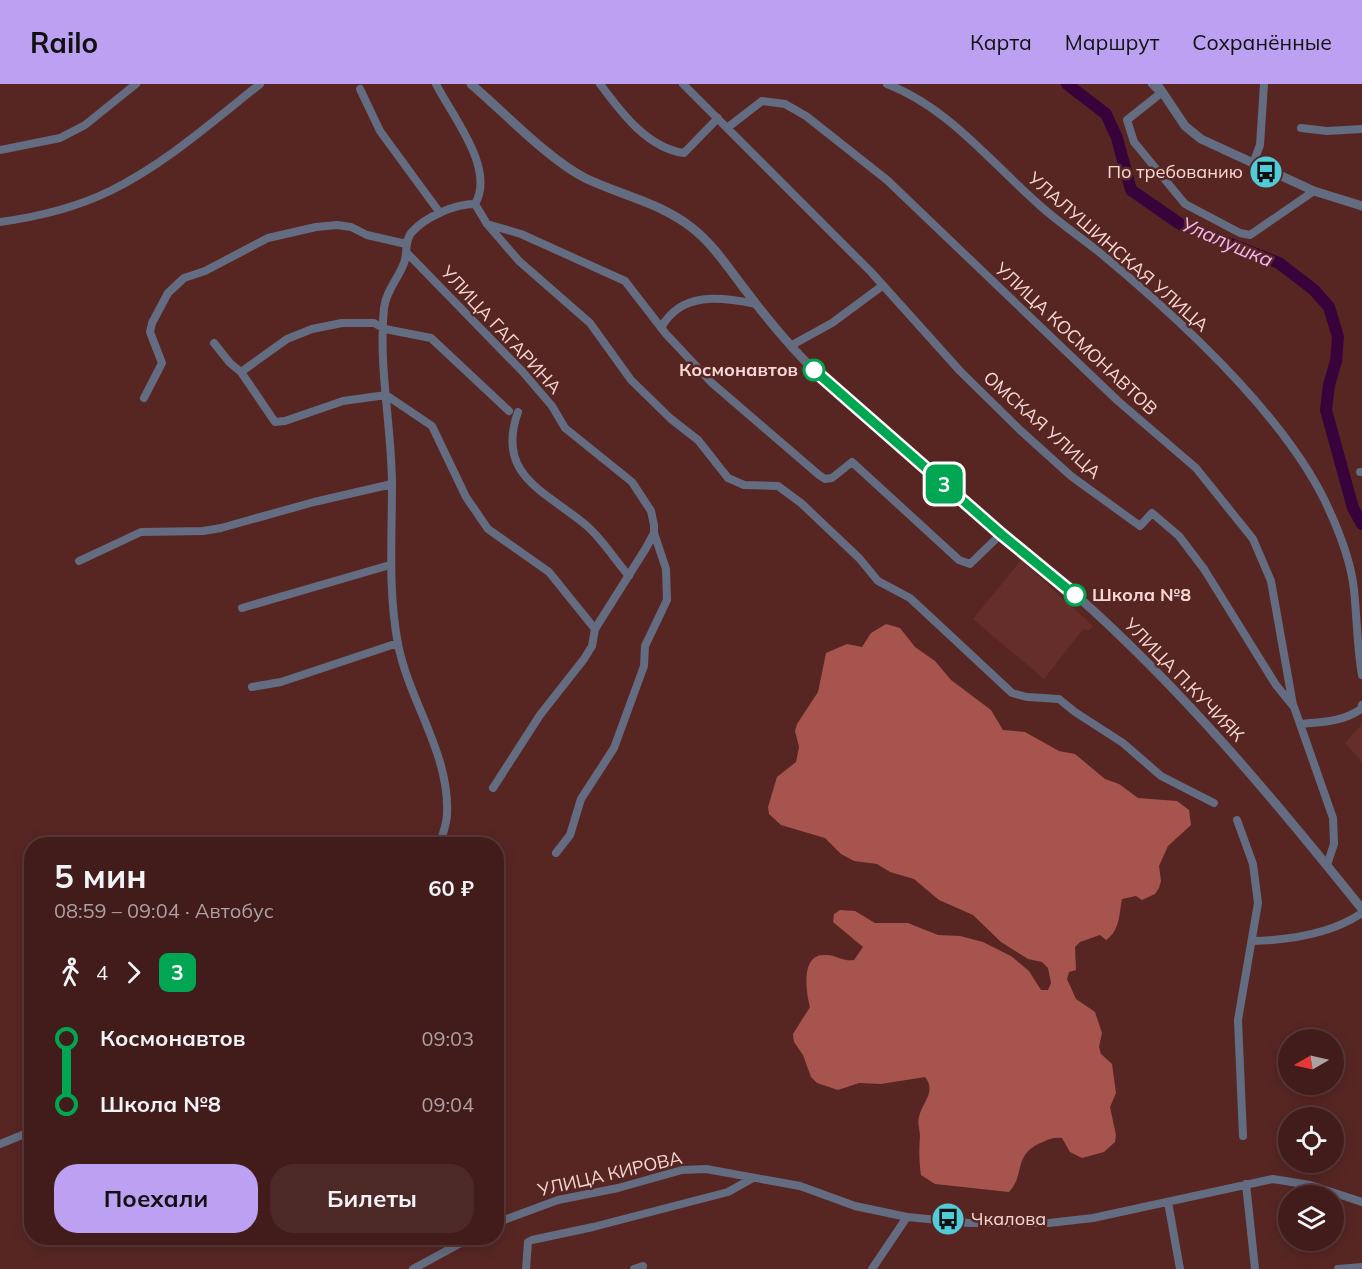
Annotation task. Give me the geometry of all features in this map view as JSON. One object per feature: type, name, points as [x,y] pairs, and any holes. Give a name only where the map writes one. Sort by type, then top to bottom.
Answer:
[{"type":"street","points":[[0,150],[60,138],[85,125],[136,84]]},
{"type":"street","points":[[0,222],[34,217],[110,191],[169,156],[260,84]]},
{"type":"street","points":[[436,84],[481,171],[480,195],[476,204]]},
{"type":"street","name":"УЛИЦА П.КУЧИЯК","points":[[471,84],[562,163],[585,177],[662,208],[690,226],[711,245],[756,304],[814,370],[1001,534],[1077,596],[1173,687],[1276,802],[1362,911]]},
{"type":"street","points":[[600,84],[621,113],[657,143],[678,152],[684,153],[718,118]]},
{"type":"street","name":"ОМСКАЯ УЛИЦА","points":[[683,84],[882,286],[960,371],[1071,476],[1140,526],[1152,513],[1179,536],[1204,569],[1276,685],[1294,707],[1333,818],[1334,844],[1327,865]]},
{"type":"street","name":"УЛАЛУШИНСКАЯ УЛИЦА","points":[[887,84],[908,92],[940,114],[981,148],[1036,202],[1139,286],[1222,367],[1286,440],[1313,480],[1338,532],[1353,587],[1362,675]]},
{"type":"street","points":[[1152,84],[1159,88],[1185,126],[1201,139],[1254,161],[1314,191],[1362,206]]},
{"type":"street","points":[[1254,161],[1260,145],[1264,84]]},
{"type":"street","points":[[1159,88],[1126,120],[1134,142],[1177,197],[1194,211],[1239,233],[1250,235],[1314,191]]},
{"type":"street","points":[[360,89],[380,131],[440,213]]},
{"type":"street","name":"УЛИЦА КОСМОНАВТОВ","points":[[727,128],[762,101],[785,104],[806,116],[887,180],[1118,401],[1196,468],[1253,539],[1271,581],[1294,707]]},
{"type":"street","points":[[1301,128],[1327,131],[1362,129]]},
{"type":"street","points":[[442,837],[447,815],[441,771],[408,679],[398,643],[390,565],[392,484],[386,395],[384,308],[388,291],[402,270],[408,254],[406,244],[410,234],[440,213],[462,204],[476,204]]},
{"type":"street","points":[[476,204],[487,224],[519,261],[590,323],[631,380],[670,420],[698,440],[728,478],[744,485],[778,486],[824,522],[878,581],[910,598],[1012,693],[1059,699],[1123,743],[1161,777],[1214,803]]},
{"type":"street","points":[[487,224],[521,234],[625,281],[661,328],[712,382],[819,475],[825,479],[832,478],[852,462],[959,561],[970,564],[1001,534]]},
{"type":"street","points":[[144,398],[162,363],[150,332],[152,323],[168,293],[184,278],[205,271],[268,238],[316,228],[344,226],[367,235],[406,244]]},
{"type":"street","name":"УЛИЦА ГАГАРИНА","points":[[408,254],[522,371],[552,406],[565,428],[632,482],[651,511],[654,533],[666,569],[667,600],[645,646],[644,666],[623,729],[609,757],[581,799],[570,835],[556,853]]},
{"type":"street","points":[[792,345],[832,323],[882,286]]},
{"type":"street","points":[[661,328],[668,316],[690,302],[707,297],[756,304]]},
{"type":"street","points":[[241,372],[287,339],[312,329],[342,323],[374,323],[385,328],[431,338],[514,412],[511,450],[518,468],[548,497],[588,527],[628,576]]},
{"type":"street","points":[[214,343],[230,363],[241,372],[276,422],[285,422],[343,401],[386,395],[432,426],[466,497],[488,529],[549,572],[595,629]]},
{"type":"street","points":[[80,561],[141,532],[203,531],[221,528],[314,502],[392,484]]},
{"type":"street","points":[[493,788],[540,715],[584,659],[592,646],[595,629],[654,533]]},
{"type":"street","points":[[242,608],[390,565]]},
{"type":"street","points":[[252,687],[281,682],[398,643]]},
{"type":"street","points":[[1300,724],[1333,722],[1350,717],[1361,709],[1362,705]]},
{"type":"street","points":[[1237,820],[1253,864],[1258,903],[1239,1020],[1243,1136]]},
{"type":"street","points":[[1253,941],[1320,932],[1348,922],[1362,911]]},
{"type":"street","points":[[0,1144],[24,1134]]},
{"type":"street","name":"УЛИЦА КИРОВА","points":[[504,1220],[558,1200],[618,1188],[682,1170],[706,1169],[800,1186],[855,1206],[907,1217],[969,1223],[1049,1223],[1122,1214],[1273,1179],[1310,1185],[1362,1202]]},
{"type":"street","points":[[526,1269],[528,1242],[532,1240],[728,1192],[753,1178]]},
{"type":"street","points":[[1246,1184],[1255,1269]]},
{"type":"street","points":[[1168,1202],[1180,1269]]},
{"type":"street","points":[[872,1269],[907,1217]]},
{"type":"street","points":[[413,1269],[457,1245]]},
{"type":"street","points":[[634,1269],[643,1266]]},
{"type":"street","points":[[1338,1269],[1362,1267]]},
{"type":"shaded area","name":"Школа №8","points":[[1021,560],[1093,626],[1089,630],[1083,629],[1044,679],[973,619]]},
{"type":"shaded area","points":[[886,624],[900,628],[915,647],[935,661],[951,680],[991,710],[1003,730],[1025,732],[1059,751],[1075,754],[1105,779],[1119,784],[1138,798],[1177,801],[1189,810],[1191,825],[1168,846],[1159,866],[1161,881],[1155,894],[1142,900],[1136,896],[1122,899],[1114,932],[1106,940],[1100,935],[1080,942],[1075,947],[1076,970],[1069,972],[1067,979],[1076,999],[1095,1012],[1102,1033],[1099,1047],[1101,1054],[1112,1064],[1116,1093],[1110,1107],[1116,1135],[1115,1142],[1104,1152],[1082,1158],[1070,1152],[1062,1138],[1045,1141],[1027,1152],[1009,1192],[935,1184],[921,1175],[918,1120],[930,1087],[925,1077],[881,1084],[859,1083],[838,1090],[817,1083],[811,1077],[803,1055],[794,1042],[793,1034],[810,1007],[806,983],[808,967],[812,960],[826,955],[854,960],[863,947],[833,922],[834,914],[840,910],[855,911],[875,923],[908,923],[938,935],[960,936],[983,942],[1011,956],[1029,971],[1041,990],[1048,990],[1051,983],[1048,968],[1042,962],[1028,959],[1001,942],[973,915],[939,900],[914,879],[890,872],[877,864],[854,861],[841,854],[825,838],[781,825],[769,814],[768,807],[777,777],[796,762],[799,747],[795,731],[797,724],[818,692],[826,653],[847,644],[862,647],[871,633]]},
{"type":"shaded area","points":[[1362,724],[1362,762],[1345,743]]},
{"type":"waterway","name":"Улалушка","points":[[1067,84],[1106,114],[1117,138],[1131,190],[1180,224],[1279,263],[1314,290],[1329,307],[1338,337],[1336,361],[1329,385],[1326,410],[1353,508],[1362,524]]},
{"type":"bus line","name":"3","points":[[814,370],[1001,534],[1075,595]]},
{"type":"place","name":"По требованию","points":[[1266,172]]},
{"type":"place","name":"Космонавтов","points":[[814,370]]},
{"type":"place","name":"Школа №8","points":[[1075,595]]},
{"type":"place","name":"Чкалова","points":[[948,1219]]}]
